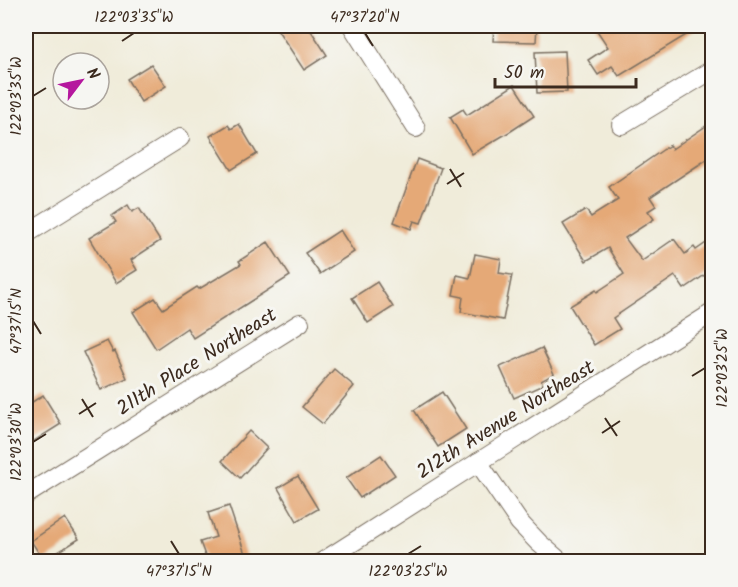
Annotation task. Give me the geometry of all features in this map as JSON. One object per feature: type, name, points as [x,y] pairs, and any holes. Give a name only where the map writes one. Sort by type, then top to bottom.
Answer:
[{"type":"street","points":[[352,26],[416,128]]},
{"type":"street","points":[[621,125],[712,70]]},
{"type":"street","points":[[26,234],[180,138]]},
{"type":"street","name":"212th Avenue Northeast","points":[[322,561],[712,313]]},
{"type":"street","name":"211th Place Northeast","points":[[26,495],[300,323]]},
{"type":"street","points":[[478,462],[519,522],[561,561]]},
{"type":"building","points":[[275,26],[308,26],[327,55],[304,70]]},
{"type":"building","points":[[494,26],[537,26],[536,42],[493,41]]},
{"type":"building","points":[[594,26],[701,26],[619,76],[612,66],[598,75],[588,60],[608,47]]},
{"type":"building","points":[[565,51],[567,92],[537,93],[535,52]]},
{"type":"building","points":[[151,64],[166,86],[141,102],[127,79]]},
{"type":"building","points":[[514,85],[534,116],[472,154],[450,117],[463,109],[467,115]]},
{"type":"building","points":[[712,122],[712,156],[650,197],[656,206],[648,211],[654,219],[625,238],[642,261],[674,239],[685,254],[694,247],[696,250],[712,239],[712,270],[684,289],[675,276],[613,318],[620,329],[594,345],[570,306],[624,274],[608,248],[586,261],[563,224],[586,210],[591,217],[618,200],[609,187],[670,145],[672,149]]},
{"type":"building","points":[[239,124],[257,154],[231,170],[210,136],[228,125],[231,129]]},
{"type":"building","points":[[417,159],[441,168],[421,223],[414,221],[411,229],[394,222]]},
{"type":"building","points":[[128,205],[132,212],[139,208],[160,241],[131,260],[137,270],[116,283],[89,238],[116,222],[112,216]]},
{"type":"building","points":[[340,230],[354,252],[320,274],[305,253]]},
{"type":"building","points":[[268,242],[290,276],[193,338],[187,328],[156,349],[133,312],[155,298],[163,309],[197,287],[199,289],[241,264],[239,261]]},
{"type":"building","points":[[475,254],[501,259],[499,273],[512,275],[503,320],[461,312],[463,297],[453,295],[457,275],[470,278]]},
{"type":"building","points":[[377,282],[393,307],[368,323],[352,298]]},
{"type":"building","points":[[107,341],[113,352],[115,351],[127,378],[101,390],[83,352]]},
{"type":"building","points":[[542,348],[554,374],[541,381],[543,385],[514,398],[500,367]]},
{"type":"building","points":[[334,369],[354,386],[323,424],[302,407]]},
{"type":"building","points":[[442,392],[466,429],[438,447],[414,410]]},
{"type":"building","points":[[43,395],[61,424],[31,443],[26,433],[26,406]]},
{"type":"building","points":[[249,431],[267,448],[240,478],[222,461]]},
{"type":"building","points":[[381,455],[395,475],[360,498],[346,478]]},
{"type":"building","points":[[298,476],[318,509],[297,521],[278,488]]},
{"type":"building","points":[[229,506],[246,557],[233,561],[207,561],[200,542],[216,537],[208,513]]},
{"type":"building","points":[[65,518],[79,539],[44,561],[31,541]]}]
